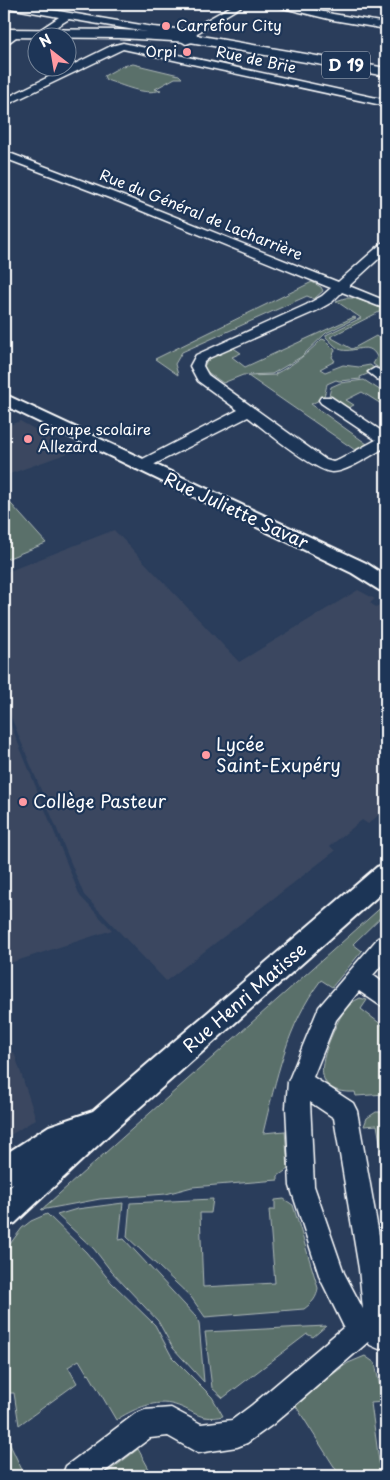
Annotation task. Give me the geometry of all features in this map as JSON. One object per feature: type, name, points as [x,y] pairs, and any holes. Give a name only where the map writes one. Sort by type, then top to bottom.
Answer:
[{"type":"main road","name":"D 19","points":[[5,38],[28,37]]},
{"type":"main road","name":"D 19","points":[[78,39],[120,40],[189,37],[386,72]]},
{"type":"main road","name":"D 19","points":[[78,38],[120,40]]},
{"type":"street","points":[[4,4],[189,37],[241,4]]},
{"type":"street","points":[[278,4],[333,17],[386,26]]},
{"type":"street","points":[[50,28],[67,16]]},
{"type":"street","points":[[4,103],[120,40]]},
{"type":"street","name":"Rue de Brie","points":[[120,40],[128,47],[386,103]]},
{"type":"street","name":"Rue du Général de Lacharrière","points":[[4,154],[386,305]]},
{"type":"street","points":[[326,400],[386,441],[344,464],[333,467],[320,464],[203,378],[197,370],[196,362],[199,358],[327,300],[386,246]]},
{"type":"street","name":"Rue Juliette Savar","points":[[4,399],[140,466],[359,568],[386,585]]},
{"type":"street","points":[[140,466],[248,411]]},
{"type":"street","name":"Rue Henri Matisse","points":[[4,1212],[103,1121],[386,874]]},
{"type":"street","points":[[375,1335],[332,1278],[302,1186],[298,1107],[300,1082],[327,1014],[357,977],[386,946]]},
{"type":"street","points":[[357,977],[386,997]]},
{"type":"street","points":[[300,1082],[345,1111],[372,1269],[375,1335]]},
{"type":"street","points":[[4,1172],[59,1136],[103,1121]]},
{"type":"street","points":[[76,1476],[145,1424],[171,1422],[198,1439],[237,1433],[375,1335]]},
{"type":"shaded area","name":"Groupe scolaire Allezard","points":[[20,421],[74,451],[4,476],[4,427]]},
{"type":"shaded area","name":"Lycée Saint-Exupéry","points":[[114,530],[239,662],[358,590],[375,599],[370,603],[376,607],[382,603],[386,606],[386,809],[368,824],[362,820],[330,846],[335,851],[166,981],[84,895],[4,700],[4,573]]},
{"type":"shaded area","name":"Collège Pasteur","points":[[4,708],[80,896],[112,930],[4,965]]},
{"type":"shaded area","points":[[4,1051],[5,1055],[14,1052],[36,1119],[4,1139]]},
{"type":"green space","points":[[133,64],[179,75],[182,78],[175,78],[155,89],[161,90],[148,92],[106,80],[104,76],[122,66]]},
{"type":"green space","points":[[312,282],[321,287],[323,291],[314,299],[307,296],[182,352],[175,364],[178,375],[155,359]]},
{"type":"green space","points":[[354,298],[385,309],[330,337],[352,349],[376,336],[386,344],[386,373],[373,364],[377,357],[370,349],[344,350],[339,349],[326,337],[326,335],[361,318],[336,301]]},
{"type":"green space","points":[[354,317],[356,318],[326,333],[301,357],[272,374],[243,375],[223,383],[206,371],[204,366],[209,359],[232,347],[241,353],[232,357],[245,367]]},
{"type":"green space","points":[[322,339],[335,350],[332,357],[335,361],[320,369],[325,372],[343,365],[359,367],[370,365],[377,370],[360,377],[361,379],[336,380],[327,384],[323,397],[311,404],[367,444],[355,450],[248,376],[276,375],[300,359]]},
{"type":"green space","points":[[364,380],[386,394],[386,407],[362,392],[346,400],[354,405],[348,408],[329,396],[331,387],[340,383]]},
{"type":"green space","points":[[4,496],[46,543],[4,560]]},
{"type":"green space","points":[[386,903],[386,912],[353,944],[362,951],[332,987],[321,980],[299,1015],[291,1034],[278,1073],[263,1133],[285,1131],[288,1169],[278,1176],[278,1180],[192,1187],[166,1194],[100,1199],[41,1210]]},
{"type":"green space","points":[[360,998],[367,1000],[361,1009],[386,1028],[386,1094],[356,1096],[355,1092],[332,1088],[326,1082],[323,1075],[324,1056],[337,1024],[350,1004]]},
{"type":"green space","points":[[376,1112],[386,1112],[386,1175],[377,1125],[364,1126],[367,1118]]},
{"type":"green space","points":[[213,1199],[211,1213],[200,1213],[203,1287],[275,1283],[269,1210],[275,1210],[275,1200],[284,1199],[293,1205],[318,1288],[315,1297],[309,1305],[304,1309],[205,1317],[191,1297],[127,1237],[130,1203]]},
{"type":"green space","points":[[123,1203],[119,1240],[124,1239],[196,1317],[199,1323],[204,1382],[173,1348],[158,1321],[111,1271],[94,1249],[57,1215],[77,1209]]},
{"type":"green space","points":[[47,1214],[86,1252],[111,1282],[155,1325],[172,1357],[212,1397],[223,1416],[201,1416],[179,1406],[157,1403],[142,1407],[116,1420],[79,1360],[68,1367],[77,1383],[19,1425],[14,1393],[4,1393],[4,1252],[22,1228],[31,1221]]},
{"type":"green space","points":[[326,1326],[313,1337],[307,1334],[223,1398],[212,1388],[205,1332]]},
{"type":"green space","points":[[365,1356],[375,1363],[383,1402],[371,1403],[381,1476],[340,1476],[294,1403],[348,1363]]},
{"type":"green space","points":[[4,1432],[25,1476],[4,1476]]},
{"type":"green space","points":[[138,1449],[153,1476],[103,1476]]},
{"type":"place","name":"Carrefour City","points":[[166,26]]},
{"type":"place","name":"Orpi","points":[[187,52]]},
{"type":"place","name":"Groupe scolaire Allezard","points":[[28,439]]},
{"type":"place","name":"Lycée Saint-Exupéry","points":[[206,755]]},
{"type":"place","name":"Collège Pasteur","points":[[23,802]]}]
